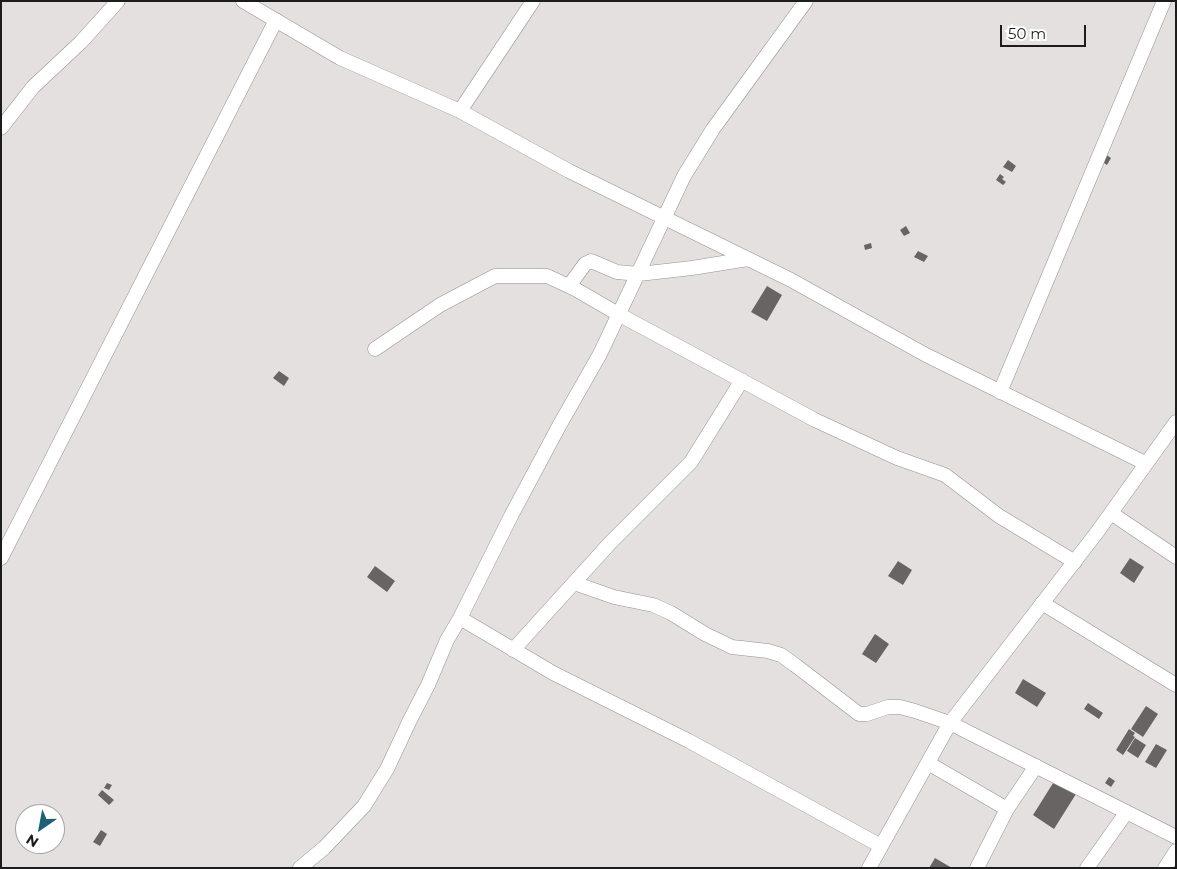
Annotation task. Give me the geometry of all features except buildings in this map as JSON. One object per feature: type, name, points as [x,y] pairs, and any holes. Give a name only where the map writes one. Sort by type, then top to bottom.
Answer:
[{"type":"street","points":[[1,128],[33,87],[81,42],[118,1]]},
{"type":"street","points":[[243,1],[340,58],[460,111],[569,171],[791,280],[893,338],[1145,463]]},
{"type":"street","points":[[460,111],[533,1]]},
{"type":"street","points":[[300,868],[324,848],[364,806],[387,769],[428,685],[447,640],[511,516],[620,315],[684,176],[714,129],[806,1]]},
{"type":"street","points":[[1000,392],[1164,1]]},
{"type":"street","points":[[1,558],[276,20]]},
{"type":"street","points":[[569,286],[585,264],[591,261],[617,272],[639,274],[748,259]]},
{"type":"street","points":[[375,349],[440,305],[495,276],[548,276],[815,420],[897,458],[945,474],[999,516],[1075,562]]},
{"type":"street","points":[[513,650],[610,543],[691,462],[700,451],[742,380]]},
{"type":"street","points":[[869,868],[950,724],[1075,562],[1176,422]]},
{"type":"street","points":[[1111,513],[1176,557]]},
{"type":"street","points":[[574,583],[614,597],[653,605],[732,647],[768,651],[781,655],[862,715],[879,709],[900,707],[950,724],[1176,837]]},
{"type":"street","points":[[1042,603],[1176,686]]},
{"type":"street","points":[[460,618],[553,673],[689,741],[881,846]]},
{"type":"street","points":[[928,763],[1007,809]]},
{"type":"street","points":[[977,868],[1007,809],[1036,766]]},
{"type":"street","points":[[1087,868],[1126,813]]},
{"type":"street","points":[[1165,868],[1176,851]]}]
